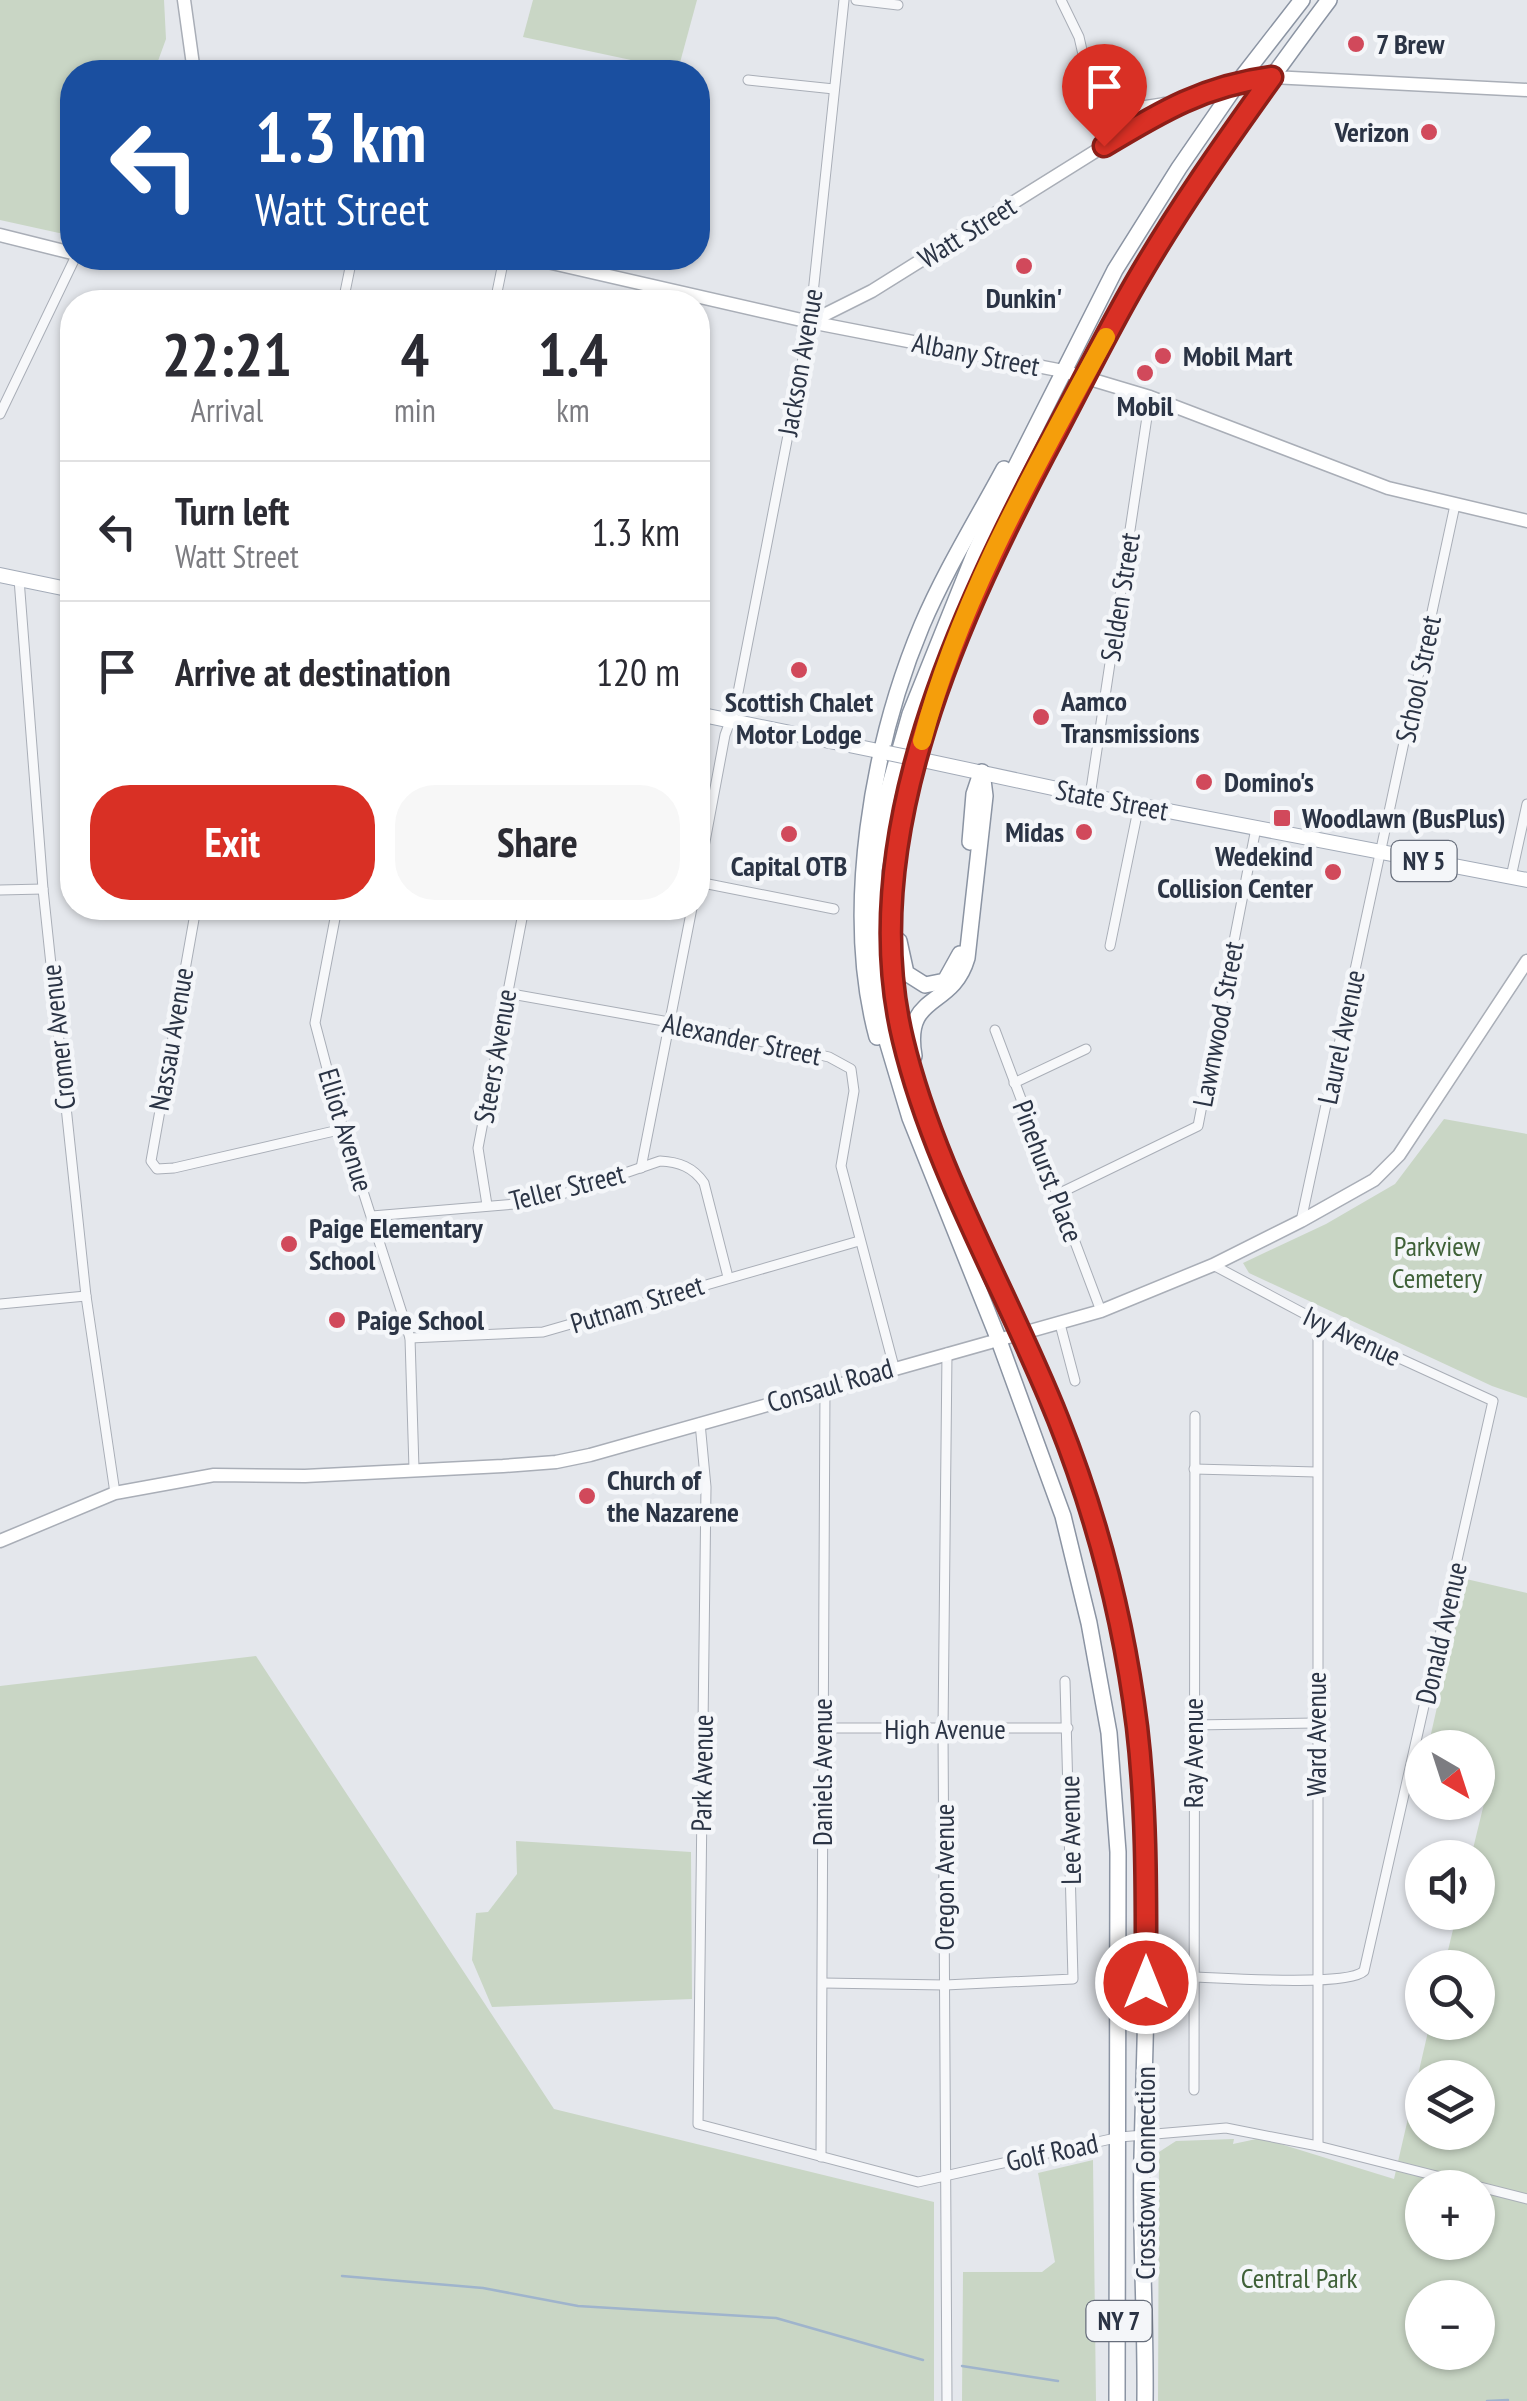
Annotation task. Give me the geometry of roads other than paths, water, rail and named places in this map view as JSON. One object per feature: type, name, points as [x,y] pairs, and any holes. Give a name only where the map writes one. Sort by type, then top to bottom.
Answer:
[{"type":"highway","name":"Crosstown Connection","points":[[1117,2401],[1118,1852],[1109,1732],[1063,1516],[998,1338],[910,1118],[887,1042],[875,966],[874,870],[887,795],[910,714],[981,539],[1051,394],[1115,270],[1179,168],[1302,0]]},
{"type":"highway","name":"Crosstown Connection","points":[[1145,2401],[1145,1852],[1137,1727],[1120,1624],[1094,1521],[1058,1420],[922,1104],[902,1037],[892,962],[894,878],[909,788],[936,695],[980,582],[1136,281],[1184,204],[1329,0]]},
{"type":"highway","points":[[910,1118],[882,1054],[871,1014],[861,912],[867,834],[920,629],[942,578],[1025,430],[1051,394]]},
{"type":"highway","points":[[893,912],[906,973],[924,985],[944,981],[960,956],[974,794],[982,772]]},
{"type":"highway","points":[[922,1104],[912,1046],[913,1023],[923,1006],[944,995],[961,978],[967,958],[985,796],[982,772]]},
{"type":"main road","points":[[0,575],[60,588]]},
{"type":"main road","name":"State Street","points":[[710,716],[1139,806],[1527,880]]},
{"type":"street","points":[[184,0],[192,60]]},
{"type":"street","name":"Jackson Avenue","points":[[710,822],[810,322],[844,0]]},
{"type":"street","points":[[856,0],[898,5]]},
{"type":"street","points":[[1061,0],[1079,37],[1104,146]]},
{"type":"street","points":[[1088,75],[1110,104],[1119,108],[1178,102]]},
{"type":"street","name":"Watt Street","points":[[810,322],[872,291],[1178,102],[1239,82],[1272,77],[1527,90]]},
{"type":"street","points":[[748,80],[834,89]]},
{"type":"street","points":[[0,235],[60,252]]},
{"type":"street","points":[[0,414],[67,270]]},
{"type":"street","name":"Albany Street","points":[[579,270],[661,290]]},
{"type":"street","name":"Albany Street","points":[[710,300],[1063,371],[1150,397],[1388,488],[1527,520]]},
{"type":"street","name":"Selden Street","points":[[1090,796],[1150,397]]},
{"type":"street","name":"School Street","points":[[1382,852],[1455,504]]},
{"type":"street","name":"Cromer Avenue","points":[[19,579],[42,888],[86,1296],[115,1493]]},
{"type":"street","points":[[1511,877],[1527,804]]},
{"type":"street","points":[[1110,946],[1139,806]]},
{"type":"street","name":"Lawnwood Street","points":[[1058,1194],[1198,1126],[1256,828]]},
{"type":"street","name":"Laurel Avenue","points":[[1301,1221],[1382,852]]},
{"type":"street","points":[[710,883],[834,909]]},
{"type":"street","points":[[0,890],[42,888]]},
{"type":"street","name":"Nassau Avenue","points":[[194,920],[151,1161],[157,1168],[174,1168],[343,1129]]},
{"type":"street","name":"Elliot Avenue","points":[[335,920],[315,1024],[343,1129],[410,1338],[414,1469]]},
{"type":"street","name":"Steers Avenue","points":[[486,1205],[478,1148],[521,920]]},
{"type":"street","points":[[641,1168],[689,920]]},
{"type":"street","name":"Consaul Road","points":[[0,1541],[115,1493],[214,1475],[306,1476],[556,1462],[1101,1311],[1213,1265],[1374,1180],[1399,1155],[1527,961]]},
{"type":"street","name":"Alexander Street","points":[[506,993],[668,1022],[829,1057],[851,1069],[854,1092],[841,1166],[894,1367]]},
{"type":"street","name":"Pinehurst Place","points":[[996,1030],[1101,1311]]},
{"type":"street","points":[[1014,1083],[1086,1049]]},
{"type":"street","name":"Teller Street","points":[[372,1216],[515,1204],[570,1192],[660,1161],[674,1162],[698,1174],[704,1183],[728,1277]]},
{"type":"street","name":"Putnam Street","points":[[410,1338],[544,1332],[859,1241]]},
{"type":"street","name":"Ivy Avenue","points":[[1213,1265],[1318,1322],[1493,1401]]},
{"type":"street","points":[[0,1304],[86,1296]]},
{"type":"street","name":"Ward Avenue","points":[[1318,1322],[1318,2146]]},
{"type":"street","points":[[1060,1324],[1074,1381]]},
{"type":"street","name":"Oregon Avenue","points":[[946,1352],[947,2401]]},
{"type":"street","name":"Daniels Avenue","points":[[822,2157],[826,1386]]},
{"type":"street","name":"Donald Avenue","points":[[1316,1980],[1356,1978],[1364,1972],[1493,1401]]},
{"type":"street","name":"Ray Avenue","points":[[1194,2090],[1195,1416]]},
{"type":"street","name":"Park Avenue","points":[[698,2124],[706,1487],[700,1422]]},
{"type":"street","points":[[1194,1469],[1316,1472]]},
{"type":"street","name":"Lee Avenue","points":[[945,1985],[1072,1979],[1065,1681]]},
{"type":"street","points":[[1192,1725],[1316,1723]]},
{"type":"street","name":"High Avenue","points":[[822,1728],[1068,1728]]},
{"type":"street","points":[[1194,1978],[1316,1980]]},
{"type":"street","points":[[823,1983],[945,1985]]},
{"type":"street","name":"Golf Road","points":[[698,2124],[918,2182],[1120,2137],[1226,2128],[1318,2146],[1527,2198]]},
{"type":"waterway","points":[[342,2276],[483,2288],[578,2306],[776,2318],[923,2360]]},
{"type":"waterway","points":[[962,2366],[1058,2381]]},
{"type":"waterway","points":[[1487,2401],[1508,2400]]},
{"type":"place","name":"7 Brew","points":[[1356,44]]},
{"type":"place","name":"Verizon","points":[[1429,132]]},
{"type":"place","name":"Dunkin'","points":[[1024,266]]},
{"type":"place","name":"Mobil Mart","points":[[1163,356]]},
{"type":"place","name":"Mobil","points":[[1145,373]]},
{"type":"place","name":"Scottish Chalet Motor Lodge","points":[[799,670]]},
{"type":"place","name":"Aamco Transmissions","points":[[1041,717]]},
{"type":"place","name":"Domino's","points":[[1204,782]]},
{"type":"place","name":"Woodlawn (BusPlus)","points":[[1282,818]]},
{"type":"place","name":"Midas","points":[[1084,832]]},
{"type":"place","name":"Capital OTB","points":[[789,834]]},
{"type":"place","name":"Wedekind Collision Center","points":[[1333,872]]},
{"type":"place","name":"Paige Elementary School","points":[[289,1244]]},
{"type":"place","name":"Paige School","points":[[337,1320]]},
{"type":"place","name":"Church of the Nazarene","points":[[587,1496]]},
{"type":"park label","name":"Parkview Cemetery","points":[[1437,1262]]},
{"type":"park label","name":"Central Park","points":[[1299,2278]]}]
